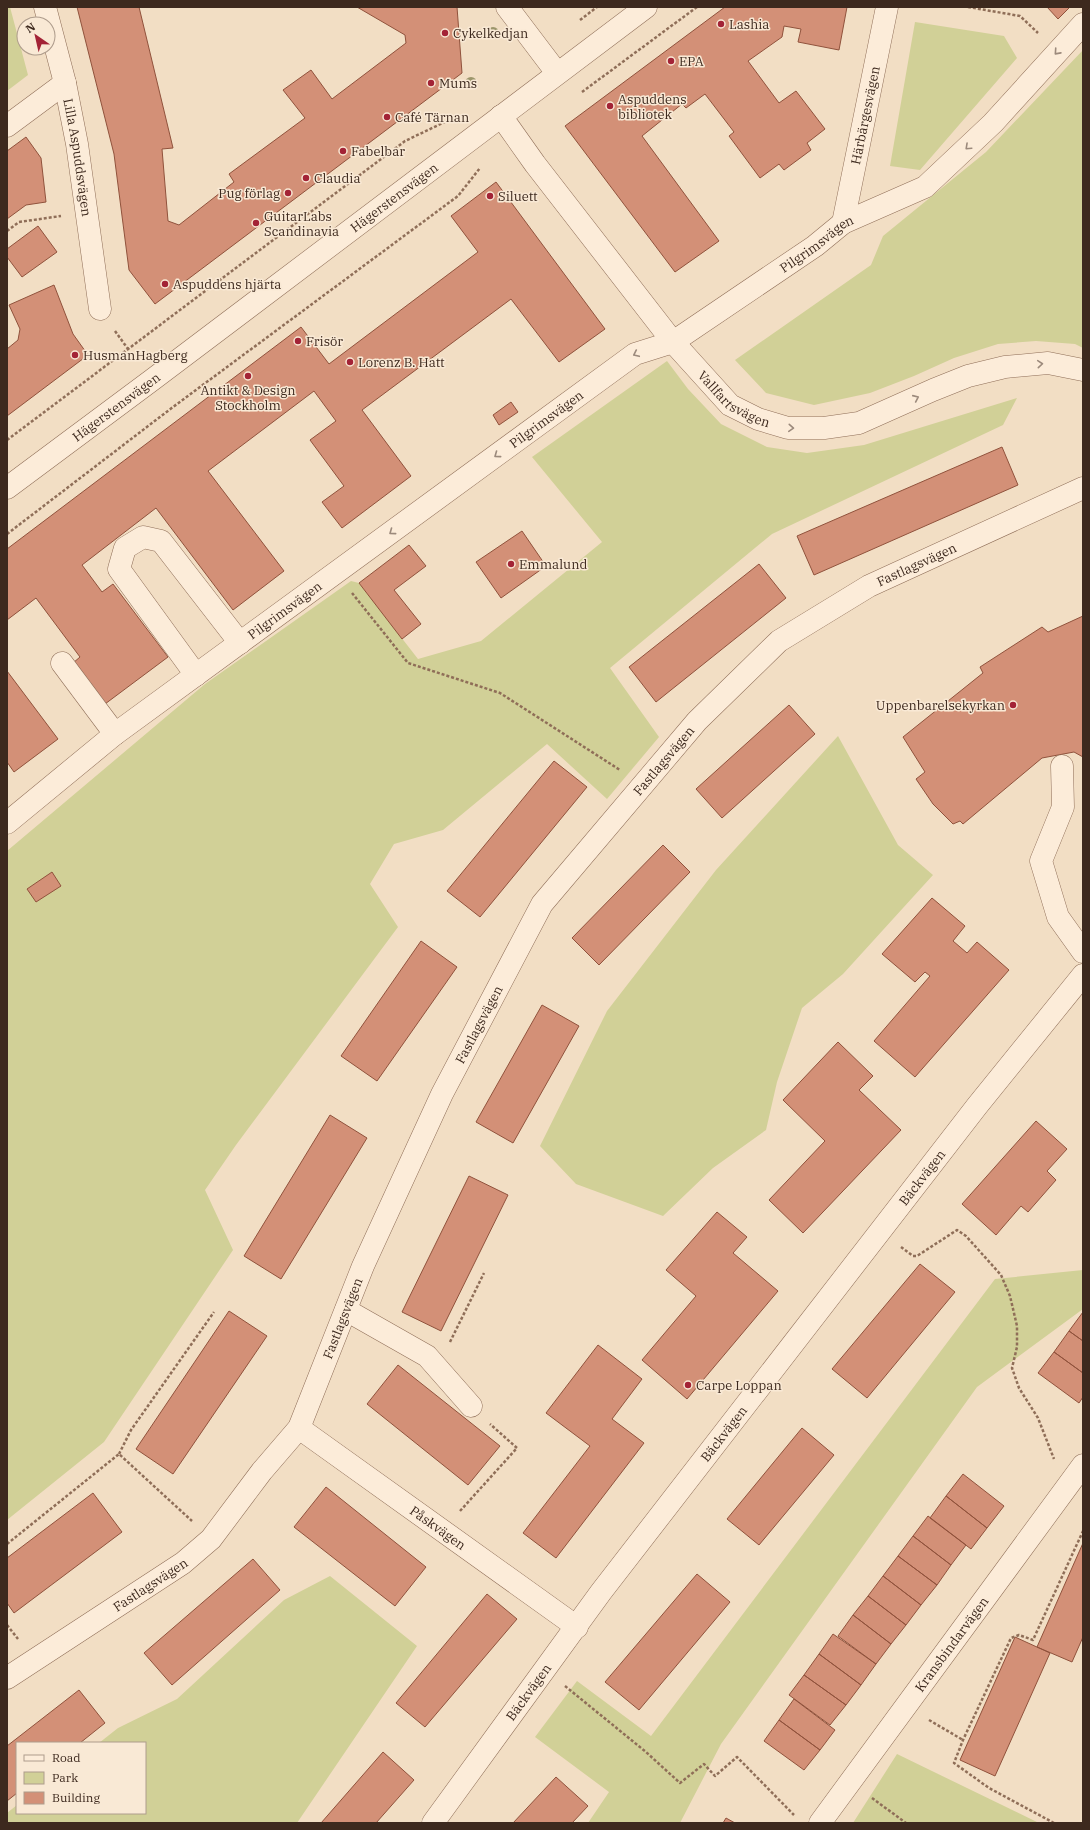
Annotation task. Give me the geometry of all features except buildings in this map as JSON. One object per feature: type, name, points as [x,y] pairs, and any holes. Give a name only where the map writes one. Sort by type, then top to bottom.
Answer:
[{"type":"street","name":"Lilla Aspuddsvägen","points":[[45,7],[64,83],[77,144],[100,309]]},
{"type":"street","points":[[508,7],[557,73]]},
{"type":"street","name":"Hägerstensvägen","points":[[7,488],[646,7]]},
{"type":"street","name":"Härbärgesvägen","points":[[843,223],[887,7]]},
{"type":"street","name":"Pilgrimsvägen","points":[[7,823],[115,734],[291,607],[635,354],[673,342],[815,246],[843,223],[925,187],[993,123],[1083,24]]},
{"type":"street","points":[[7,126],[64,83]]},
{"type":"street","name":"Vallfartsvägen","points":[[501,116],[535,164],[673,342],[730,405],[758,419],[788,428],[824,428],[859,423],[968,376],[1005,367],[1048,363],[1083,370]]},
{"type":"street","name":"Fastlagsvägen","points":[[7,1678],[183,1563],[211,1539],[262,1471],[299,1428],[363,1266],[442,1094],[542,904],[697,721],[779,641],[869,586],[1083,488]]},
{"type":"street","points":[[196,675],[119,569],[125,548],[143,537],[161,541],[240,643]]},
{"type":"street","points":[[62,663],[115,734]]},
{"type":"street","points":[[1062,766],[1063,807],[1041,861],[1058,917],[1083,952]]},
{"type":"street","name":"Bäckvägen","points":[[433,1823],[601,1592],[977,1106],[1083,975]]},
{"type":"street","points":[[346,1310],[427,1356],[471,1406]]},
{"type":"street","name":"Påskvägen","points":[[299,1428],[576,1627]]},
{"type":"street","name":"Kransbindarvägen","points":[[820,1823],[1083,1465]]},
{"type":"path","points":[[575,25],[597,7]]},
{"type":"path","points":[[580,93],[697,7]]},
{"type":"path","points":[[968,7],[1020,16],[1057,52]]},
{"type":"path","points":[[7,440],[405,141],[449,120],[455,115]]},
{"type":"path","points":[[7,534],[173,407],[458,196],[482,165]]},
{"type":"path","points":[[7,231],[19,222],[87,213]]},
{"type":"path","points":[[357,599],[408,663],[500,693],[642,785]]},
{"type":"path","points":[[882,1229],[913,1256],[917,1256],[957,1230],[966,1236],[1001,1275],[1010,1296],[1017,1326],[1017,1347],[1012,1368],[1019,1388],[1038,1418],[1052,1453]]},
{"type":"path","points":[[438,1368],[484,1274]]},
{"type":"path","points":[[7,1544],[119,1454],[131,1430],[214,1312]]},
{"type":"path","points":[[443,1531],[517,1448],[471,1406]]},
{"type":"path","points":[[119,1454],[211,1539]]},
{"type":"path","points":[[1054,1823],[989,1788],[954,1763],[1010,1638],[1019,1635],[1033,1640],[1083,1531]]},
{"type":"path","points":[[566,1686],[646,1752],[680,1783],[704,1764],[714,1776],[737,1757],[796,1818]]},
{"type":"path","points":[[905,1706],[963,1740]]},
{"type":"path","points":[[849,1782],[906,1823]]},
{"type":"green space","points":[[7,7],[10,7],[16,30],[16,56],[23,56],[28,75],[7,91]]},
{"type":"green space","points":[[915,22],[1004,36],[1017,58],[920,170],[890,166]]},
{"type":"green space","points":[[1083,50],[1083,348],[1075,344],[1036,341],[998,344],[954,358],[914,376],[870,393],[814,405],[766,393],[735,360],[871,265],[883,236],[986,152]]},
{"type":"green space","points":[[667,361],[688,389],[721,424],[767,447],[807,453],[864,445],[1017,398],[1003,425],[772,534],[610,668],[659,737],[607,799],[547,744],[443,830],[394,844],[370,884],[398,927],[236,1145],[205,1190],[233,1250],[104,1442],[7,1520],[7,851],[205,684],[351,581],[359,583],[418,659],[481,641],[602,542],[532,457]]},
{"type":"green space","points":[[838,736],[898,845],[933,875],[843,974],[802,1008],[777,1082],[766,1130],[713,1168],[663,1216],[576,1184],[540,1146],[607,1011],[716,870]]},
{"type":"green space","points":[[1083,1270],[1083,1309],[977,1387],[721,1744],[680,1823],[588,1823],[609,1792],[535,1737],[577,1681],[651,1736],[995,1279]]},
{"type":"green space","points":[[330,1576],[417,1646],[297,1823],[7,1823],[7,1813],[16,1806],[16,1814],[146,1814],[146,1742],[100,1742],[118,1728],[177,1699],[284,1600]]},
{"type":"green space","points":[[897,1754],[1039,1823],[853,1823]]},
{"type":"place","name":"Lashia","points":[[721,24]]},
{"type":"place","name":"Cykelkedjan","points":[[445,33]]},
{"type":"place","name":"EPA","points":[[671,61]]},
{"type":"place","name":"Mums","points":[[431,83]]},
{"type":"place","name":"Aspuddens bibliotek","points":[[610,106]]},
{"type":"place","name":"Café Tärnan","points":[[387,117]]},
{"type":"place","name":"Fabelbar","points":[[343,151]]},
{"type":"place","name":"Claudia","points":[[306,178]]},
{"type":"place","name":"Pug förlag","points":[[288,193]]},
{"type":"place","name":"Siluett","points":[[490,196]]},
{"type":"place","name":"GuitarLabs Scandinavia","points":[[256,223]]},
{"type":"place","name":"Aspuddens hjärta","points":[[165,284]]},
{"type":"place","name":"Frisör","points":[[298,341]]},
{"type":"place","name":"HusmanHagberg","points":[[75,355]]},
{"type":"place","name":"Lorenz B. Hatt","points":[[350,362]]},
{"type":"place","name":"Antikt & Design Stockholm","points":[[248,376]]},
{"type":"place","name":"Emmalund","points":[[511,564]]},
{"type":"place","name":"Uppenbarelsekyrkan","points":[[1013,705]]},
{"type":"place","name":"Carpe Loppan","points":[[688,1385]]}]
